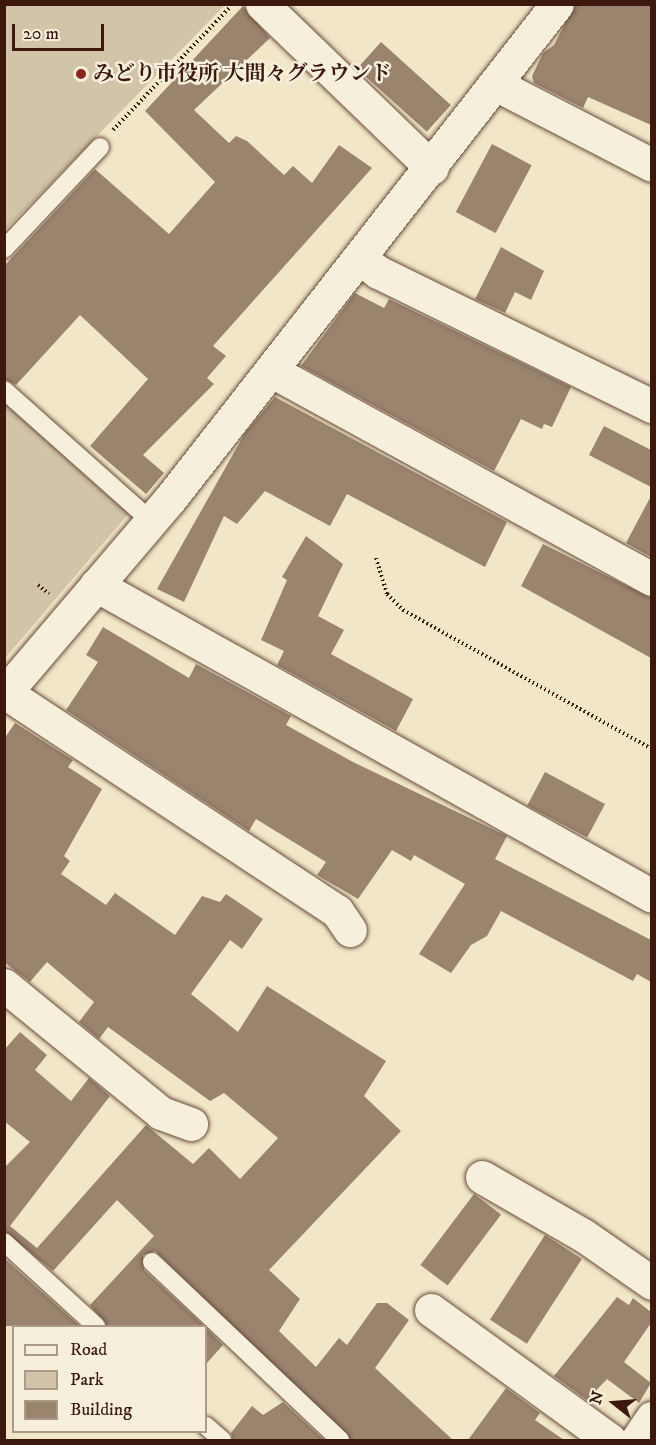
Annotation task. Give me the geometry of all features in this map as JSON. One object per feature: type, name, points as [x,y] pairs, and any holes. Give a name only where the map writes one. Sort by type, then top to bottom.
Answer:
[{"type":"street","points":[[262,4],[432,168]]},
{"type":"street","points":[[350,930],[336,910],[5,694],[152,521],[272,371],[497,86],[557,4]]},
{"type":"street","points":[[497,86],[651,165]]},
{"type":"street","points":[[360,258],[378,272],[651,406]]},
{"type":"street","points":[[272,371],[651,579]]},
{"type":"street","points":[[96,585],[651,896]]},
{"type":"street","points":[[4,985],[161,1113],[191,1124]]},
{"type":"street","points":[[482,1177],[583,1235],[651,1283]]},
{"type":"street","points":[[431,1310],[610,1440]]},
{"type":"street","points":[[637,1440],[651,1418]]},
{"type":"lane","points":[[4,249],[100,147]]},
{"type":"lane","points":[[4,390],[152,521]]},
{"type":"lane","points":[[4,1242],[95,1325]]},
{"type":"lane","points":[[152,1262],[340,1440]]},
{"type":"lane","points":[[207,1427],[222,1440]]},
{"type":"path","points":[[100,147],[232,4]]},
{"type":"path","points":[[376,558],[387,594],[403,610],[651,749]]},
{"type":"green space","name":"みどり市役所 大間々グラウンド","points":[[4,5],[225,5],[5,230]]},
{"type":"green space","points":[[5,402],[129,513],[5,658]]},
{"type":"building","points":[[575,4],[651,4],[651,125],[588,97],[583,108],[534,83],[532,76],[543,53],[554,45]]},
{"type":"building","points":[[243,6],[270,38],[194,110],[229,143],[236,136],[247,141],[284,175],[293,166],[312,183],[339,145],[372,168],[213,346],[226,356],[207,378],[214,384],[143,455],[164,473],[146,494],[90,446],[148,379],[80,315],[16,385],[4,379],[4,266],[95,169],[169,234],[215,182],[145,111]]},
{"type":"building","points":[[381,42],[451,105],[427,132],[357,69]]},
{"type":"building","points":[[492,144],[532,165],[496,233],[456,212]]},
{"type":"building","points":[[501,247],[544,271],[531,300],[515,292],[505,313],[475,299]]},
{"type":"building","points":[[355,293],[384,308],[389,299],[571,387],[552,427],[544,424],[542,429],[521,419],[494,471],[301,366]]},
{"type":"building","points":[[275,397],[507,522],[485,567],[347,494],[330,526],[265,491],[237,524],[224,516],[184,602],[157,589],[245,433]]},
{"type":"building","points":[[604,426],[651,450],[651,487],[589,455]]},
{"type":"building","points":[[651,496],[651,557],[626,543]]},
{"type":"building","points":[[306,536],[343,564],[318,616],[344,630],[331,654],[413,699],[396,731],[277,665],[284,651],[261,640],[287,580],[282,577]]},
{"type":"building","points":[[543,544],[651,598],[651,658],[521,586]]},
{"type":"building","points":[[103,627],[189,678],[196,664],[291,716],[286,725],[353,762],[507,836],[495,859],[651,940],[651,982],[637,974],[633,981],[501,911],[487,936],[471,945],[451,973],[419,954],[465,884],[414,855],[411,861],[392,850],[358,899],[317,875],[326,862],[256,819],[249,831],[66,710],[98,662],[86,655]]},
{"type":"building","points":[[15,723],[73,760],[68,767],[102,789],[64,856],[70,861],[61,874],[106,905],[115,893],[175,935],[202,896],[220,902],[226,894],[263,919],[242,949],[230,940],[191,994],[238,1032],[267,986],[386,1061],[364,1096],[401,1131],[269,1270],[300,1299],[279,1331],[316,1367],[339,1338],[347,1345],[377,1303],[387,1303],[409,1320],[375,1368],[453,1440],[351,1440],[155,1251],[143,1255],[144,1270],[203,1325],[106,1325],[90,1305],[154,1236],[117,1200],[53,1271],[4,1231],[4,1168],[30,1142],[4,1121],[4,1050],[20,1032],[47,1055],[35,1070],[71,1101],[89,1078],[110,1096],[10,1226],[37,1248],[146,1125],[193,1164],[209,1148],[240,1179],[278,1138],[224,1093],[210,1101],[108,1027],[99,1039],[79,1022],[94,1002],[47,962],[30,982],[4,962],[4,739]]},
{"type":"building","points":[[545,772],[605,804],[587,837],[527,806]]},
{"type":"building","points":[[474,1194],[501,1214],[448,1286],[420,1265]]},
{"type":"building","points":[[545,1235],[582,1259],[527,1344],[490,1320]]},
{"type":"building","points":[[4,1258],[79,1325],[12,1325],[4,1326]]},
{"type":"building","points":[[617,1297],[629,1305],[633,1298],[651,1312],[651,1323],[624,1362],[651,1383],[639,1403],[607,1379],[587,1400],[554,1376]]},
{"type":"building","points":[[207,1329],[223,1345],[207,1363]]},
{"type":"building","points":[[506,1388],[540,1413],[535,1420],[564,1440],[468,1440]]},
{"type":"building","points":[[283,1402],[324,1440],[233,1440],[231,1433],[252,1406],[263,1415]]},
{"type":"place","name":"みどり市役所 大間々グラウンド","points":[[81,74]]}]
